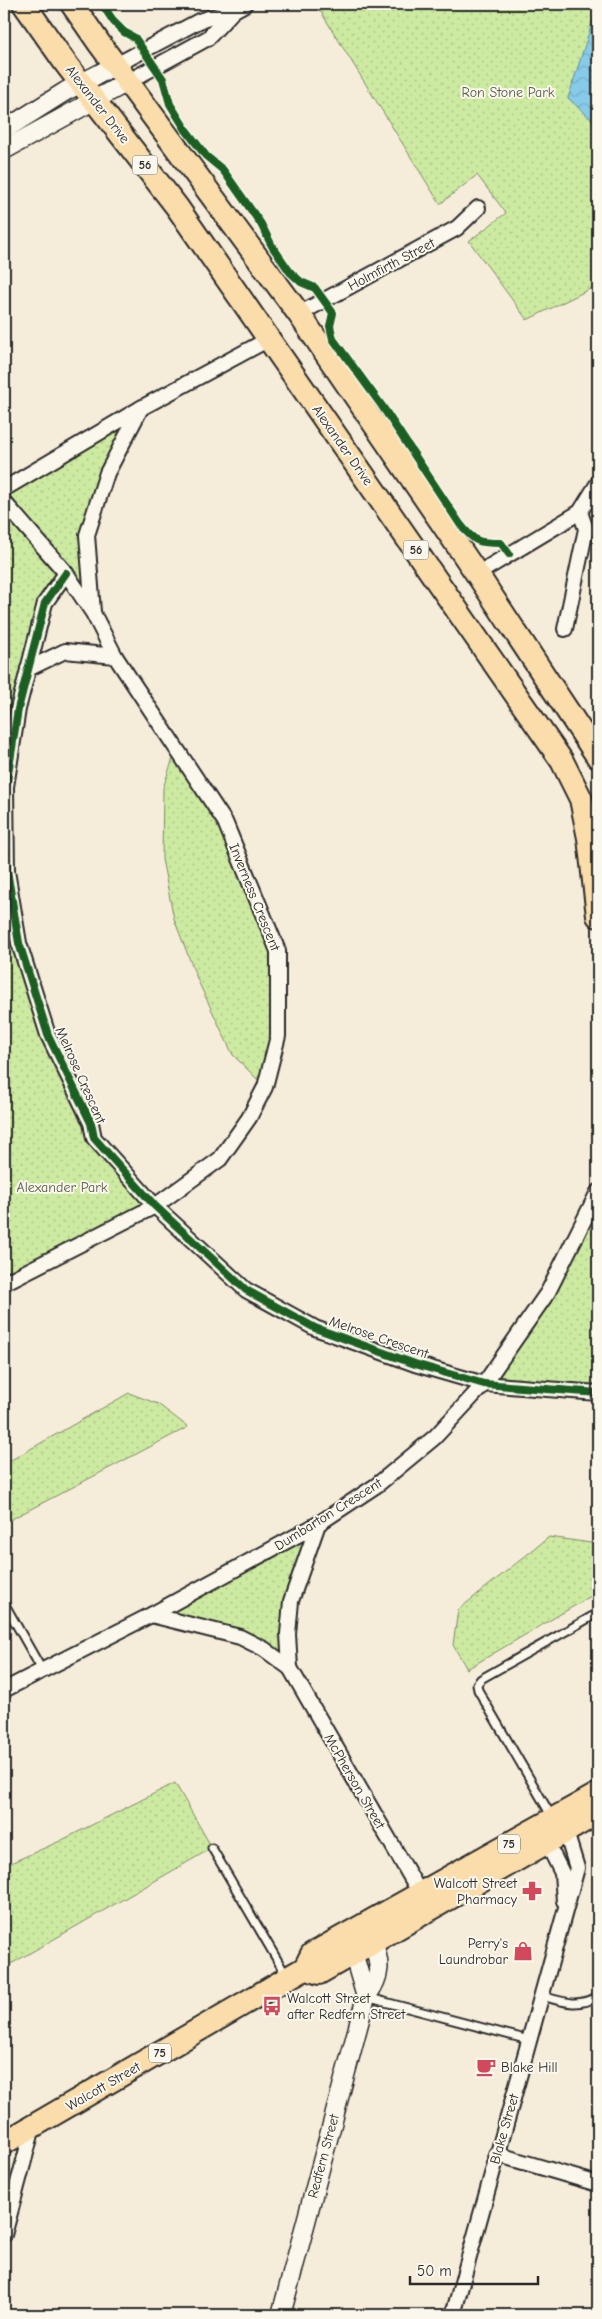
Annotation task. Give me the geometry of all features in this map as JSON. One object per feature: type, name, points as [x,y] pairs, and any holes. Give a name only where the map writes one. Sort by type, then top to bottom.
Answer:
[{"type":"main road","name":"Alexander Drive","points":[[24,4],[88,92],[177,207],[562,761],[581,799],[589,838],[598,916]]},
{"type":"main road","points":[[72,4],[299,314],[477,574],[598,757]]},
{"type":"main road","name":"75","points":[[296,1973],[319,1973],[350,1944],[370,1932],[556,1831],[598,1794]]},
{"type":"main road","name":"75","points":[[370,1932],[420,1893],[598,1814]]},
{"type":"main road","name":"Walcott Street","points":[[4,2144],[296,1973]]},
{"type":"street","points":[[122,73],[208,38],[240,7]]},
{"type":"street","points":[[4,130],[88,92],[122,73],[200,21],[240,7]]},
{"type":"street","points":[[4,150],[88,92]]},
{"type":"street","name":"Holmfirth Street","points":[[299,314],[457,228],[478,208]]},
{"type":"street","points":[[4,489],[142,408],[269,339]]},
{"type":"street","points":[[93,613],[87,535],[107,473],[142,408]]},
{"type":"street","points":[[477,574],[580,512],[598,483]]},
{"type":"street","name":"Inverness Crescent","points":[[4,502],[66,573],[93,613],[115,656],[225,822],[278,952],[278,1036],[265,1088],[249,1118],[220,1159],[155,1206],[4,1283]]},
{"type":"street","points":[[565,629],[586,529],[580,512]]},
{"type":"street","name":"Melrose Crescent","points":[[66,573],[45,603],[18,709],[6,787],[7,871],[19,943],[48,1035],[90,1123],[94,1138],[155,1206],[246,1290],[315,1328],[414,1364],[484,1384],[598,1393]]},
{"type":"street","points":[[28,669],[64,651],[115,656]]},
{"type":"street","name":"Dumbarton Crescent","points":[[4,1690],[151,1615],[318,1524],[377,1485],[436,1437],[484,1384],[548,1292],[598,1192]]},
{"type":"street","name":"McPherson Street","points":[[290,1668],[288,1634],[291,1601],[318,1524]]},
{"type":"street","name":"McPherson Street","points":[[151,1615],[240,1638],[264,1649],[290,1668],[420,1893]]},
{"type":"street","name":"Blake Street","points":[[453,2315],[496,2154],[530,2040],[577,1868],[556,1831]]},
{"type":"street","name":"Blake Street","points":[[556,1831],[565,1915]]},
{"type":"street","name":"Redfern Street","points":[[281,2315],[366,1997],[377,1982],[379,1963],[370,1932]]},
{"type":"street","points":[[350,1944],[366,1997]]},
{"type":"street","points":[[4,2235],[33,2127]]},
{"type":"street","points":[[496,2154],[598,2184]]},
{"type":"lane","points":[[4,1603],[42,1670]]},
{"type":"lane","points":[[556,1831],[478,1690],[477,1684],[481,1679],[598,1614]]},
{"type":"lane","points":[[212,1848],[296,1973]]},
{"type":"lane","points":[[542,1996],[571,2005],[590,2001],[598,1996]]},
{"type":"lane","points":[[366,1997],[530,2040]]},
{"type":"green space","name":"Ron Stone Park","points":[[316,4],[598,4],[598,285],[527,320],[469,241],[506,213],[477,175],[440,204]]},
{"type":"green space","name":"Alexander Park","points":[[141,408],[87,535],[93,613],[66,573],[45,603],[6,787],[19,943],[94,1138],[155,1206],[4,1283],[4,489]]},
{"type":"green space","points":[[176,749],[225,822],[278,951],[278,1036],[265,1087],[233,1055],[198,981],[174,919],[162,859],[163,788]]},
{"type":"green space","points":[[598,1192],[598,1393],[484,1384],[548,1292]]},
{"type":"green space","points":[[129,1393],[158,1404],[188,1427],[4,1523],[4,1464]]},
{"type":"green space","points":[[318,1524],[291,1601],[290,1668],[240,1637],[151,1615]]},
{"type":"green space","points":[[549,1537],[598,1544],[598,1592],[467,1669],[453,1645],[458,1610]]},
{"type":"green space","points":[[175,1783],[212,1848],[4,1968],[4,1866],[60,1841]]},
{"type":"water","points":[[598,4],[598,125],[568,98]]},
{"type":"cycle path","points":[[102,4],[114,22],[124,32],[135,38],[163,79],[170,104],[186,130],[206,156],[223,170],[261,224],[272,246],[290,272],[301,282],[315,288],[333,313],[330,326],[333,339],[382,406],[460,524],[478,541],[501,543],[509,554]]},
{"type":"cycle path","points":[[66,573],[45,603],[18,709],[6,787],[7,871],[19,943],[48,1035],[91,1123],[94,1138],[155,1206],[246,1290],[315,1328],[415,1364],[484,1384],[598,1393]]},
{"type":"place","name":"Walcott Street Pharmacy","points":[[532,1891]]},
{"type":"place","name":"Perry's Laundrobar","points":[[523,1951]]},
{"type":"place","name":"Walcott Street after Redfern Street","points":[[272,2006]]},
{"type":"place","name":"Blake Hill","points":[[486,2067]]}]
